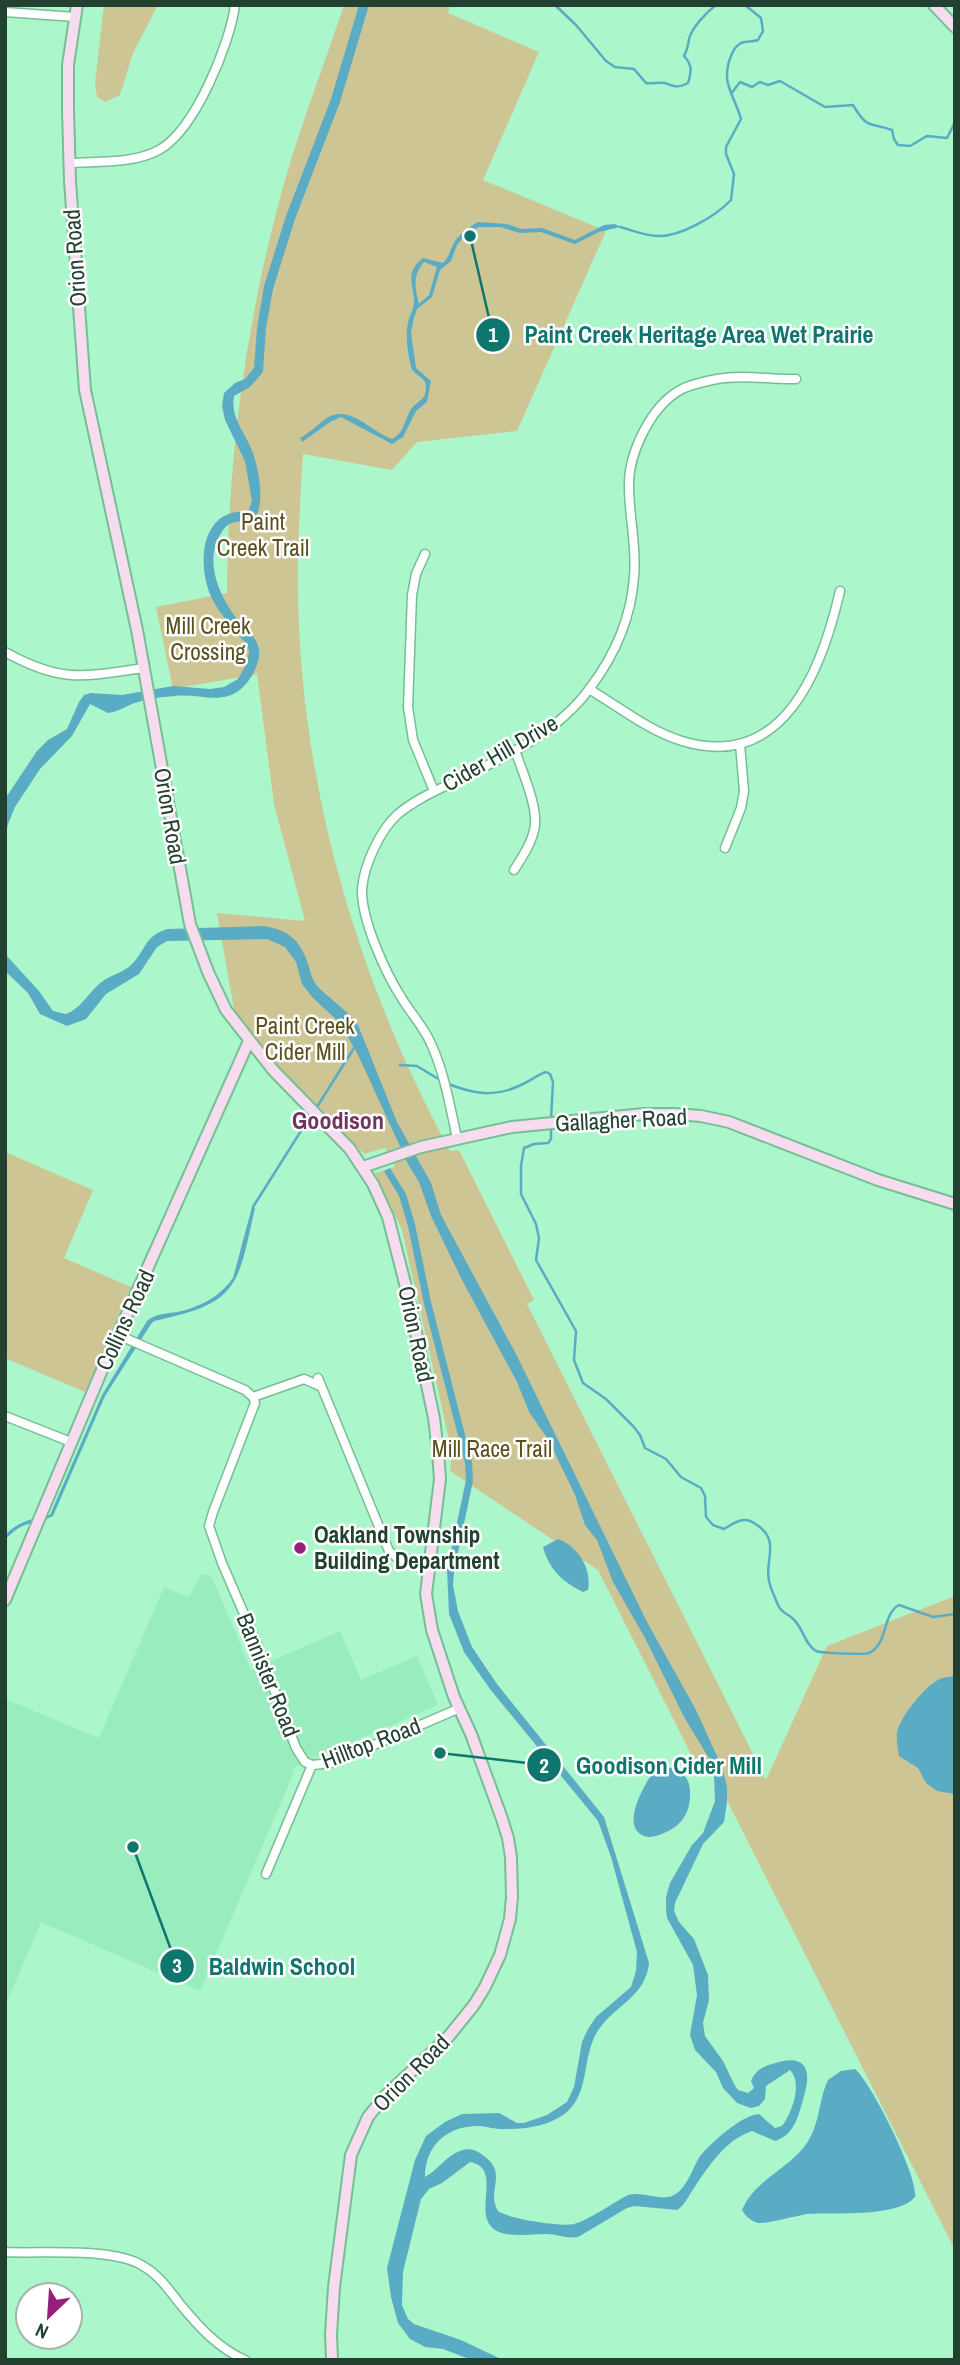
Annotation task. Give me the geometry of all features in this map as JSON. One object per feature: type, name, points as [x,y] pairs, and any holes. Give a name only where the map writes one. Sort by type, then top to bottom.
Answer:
[{"type":"street","points":[[69,163],[143,156],[160,149],[174,138],[199,104],[212,77],[233,22],[235,5]]},
{"type":"street","points":[[934,5],[955,27]]},
{"type":"street","points":[[5,12],[76,11]]},
{"type":"street","name":"Orion Road","points":[[76,11],[68,65],[69,163],[85,390],[144,668],[190,924],[226,1010],[273,1070],[327,1123],[363,1167],[388,1217],[434,1418],[440,1479],[426,1594],[432,1630],[508,1838],[512,1871],[510,1919],[500,1955],[485,1987],[449,2036],[384,2097],[369,2117],[351,2155],[334,2287],[332,2360]]},
{"type":"street","name":"Cider Hill Drive","points":[[457,1138],[445,1084],[432,1045],[400,997],[372,937],[362,889],[373,849],[397,814],[434,791],[515,750],[559,722],[608,664],[626,622],[634,578],[634,529],[629,486],[634,452],[655,413],[682,389],[717,379],[747,376],[768,380],[796,379]]},
{"type":"street","points":[[425,554],[416,574],[412,595],[408,707],[413,740],[434,791]]},
{"type":"street","points":[[589,689],[661,732],[682,741],[710,747],[752,740],[774,726],[800,699],[830,633],[840,591]]},
{"type":"street","points":[[5,652],[40,669],[78,677],[144,668]]},
{"type":"street","points":[[725,848],[741,808],[744,791],[740,744]]},
{"type":"street","points":[[514,870],[527,849],[535,825],[534,810],[515,750]]},
{"type":"street","name":"Collins Road","points":[[5,1600],[71,1442],[249,1041]]},
{"type":"street","name":"Gallagher Road","points":[[363,1167],[421,1147],[512,1127],[643,1114],[701,1116],[758,1132],[878,1180],[955,1203]]},
{"type":"street","points":[[118,1335],[244,1390],[253,1397],[304,1379],[319,1382],[389,1550],[396,1556],[429,1564]]},
{"type":"street","name":"Bannister Road","points":[[253,1397],[255,1403],[209,1526],[296,1748],[305,1762],[312,1765]]},
{"type":"street","points":[[5,1416],[71,1442]]},
{"type":"street","name":"Hilltop Road","points":[[266,1874],[312,1765],[332,1763],[460,1708]]},
{"type":"street","points":[[5,2252],[124,2257],[142,2265],[160,2278],[206,2335],[245,2360]]},
{"type":"shaded area","points":[[201,1574],[210,1575],[213,1579],[251,1670],[340,1631],[361,1680],[417,1656],[438,1705],[292,1768],[294,1772],[200,1991],[41,1922],[5,2006],[5,1699],[99,1738],[164,1587],[189,1597]]},
{"type":"green space","points":[[104,5],[158,5],[133,53],[120,95],[105,102],[97,97],[95,83]]},
{"type":"green space","points":[[344,5],[450,5],[448,13],[539,52],[483,180],[606,231],[517,431],[417,442],[392,470],[303,454],[298,580],[302,670],[310,742],[341,884],[388,1020],[417,1086],[450,1151],[459,1150],[534,1300],[527,1304],[766,1780],[827,1646],[955,1596],[955,2250],[709,1765],[694,1760],[598,1570],[450,1471],[452,1453],[402,1230],[375,1173],[395,1167],[385,1148],[364,1154],[276,1065],[235,1015],[217,913],[305,921],[274,804],[257,674],[173,689],[156,607],[227,593],[235,439],[249,338],[270,237],[290,164]]},
{"type":"green space","points":[[5,1152],[93,1190],[64,1258],[131,1287],[85,1392],[5,1358]]},
{"type":"water","points":[[359,5],[369,5],[340,102],[295,219],[273,289],[266,328],[263,372],[250,387],[234,396],[236,418],[255,461],[259,480],[259,509],[251,522],[233,523],[223,530],[216,545],[214,566],[215,576],[228,606],[258,645],[259,655],[255,670],[242,688],[219,698],[156,698],[108,713],[90,704],[72,736],[40,769],[15,807],[5,839],[5,799],[37,751],[48,740],[67,729],[84,695],[122,695],[173,686],[210,689],[224,687],[238,679],[247,663],[247,645],[216,606],[205,579],[204,551],[213,526],[221,518],[233,513],[248,512],[252,501],[245,461],[225,420],[222,406],[224,393],[235,383],[245,379],[254,368],[264,286],[286,216],[331,99]]},
{"type":"water","points":[[478,222],[507,224],[521,229],[542,228],[575,240],[604,225],[615,224],[620,227],[599,232],[575,244],[541,232],[520,233],[500,227],[479,227],[467,233],[457,245],[451,261],[440,270],[432,297],[417,309],[414,318],[411,332],[416,368],[431,381],[427,402],[416,411],[403,437],[392,444],[341,417],[302,442],[300,438],[327,418],[343,414],[358,419],[392,439],[399,433],[409,412],[426,391],[426,384],[412,369],[407,345],[407,328],[414,305],[412,274],[417,263],[423,258],[443,263],[456,239]],"holes":[[[424,262],[437,267],[429,295],[419,304],[416,287],[418,272]]]},
{"type":"water","points":[[263,926],[280,930],[293,938],[306,958],[316,985],[358,1025],[397,1122],[431,1183],[441,1215],[516,1354],[647,1622],[696,1710],[722,1767],[727,1787],[724,1822],[703,1844],[675,1903],[674,1911],[679,1922],[694,1939],[708,1975],[709,2000],[703,2023],[705,2036],[723,2061],[738,2090],[748,2093],[754,2088],[751,2081],[755,2075],[772,2064],[798,2061],[806,2070],[806,2086],[792,2129],[775,2141],[752,2131],[742,2135],[726,2147],[712,2163],[685,2203],[677,2210],[634,2206],[578,2237],[512,2235],[492,2227],[487,2218],[487,2184],[480,2167],[470,2162],[442,2183],[429,2189],[421,2199],[403,2272],[402,2305],[408,2319],[414,2324],[461,2340],[503,2360],[472,2360],[443,2349],[425,2347],[410,2339],[398,2323],[387,2268],[415,2160],[426,2136],[462,2114],[499,2113],[517,2123],[524,2123],[547,2115],[567,2102],[574,2087],[582,2042],[588,2029],[596,2017],[631,1987],[636,1971],[637,1952],[611,1857],[598,1821],[490,1689],[464,1652],[449,1614],[447,1570],[466,1480],[465,1463],[424,1304],[408,1226],[399,1196],[384,1171],[390,1168],[406,1194],[415,1224],[431,1302],[472,1462],[473,1481],[454,1571],[453,1585],[458,1611],[472,1647],[497,1684],[604,1817],[649,1963],[647,1974],[638,1990],[609,2017],[595,2035],[580,2093],[567,2112],[546,2124],[530,2127],[503,2129],[480,2126],[449,2133],[440,2139],[429,2155],[425,2177],[455,2153],[470,2149],[480,2153],[494,2167],[494,2195],[498,2211],[536,2222],[574,2224],[628,2195],[667,2197],[677,2193],[686,2183],[701,2155],[744,2119],[759,2114],[775,2128],[782,2126],[795,2098],[796,2082],[790,2070],[766,2086],[765,2099],[759,2106],[751,2108],[737,2103],[723,2088],[716,2072],[695,2050],[690,2035],[697,1995],[693,1965],[667,1918],[666,1897],[670,1883],[692,1845],[703,1833],[715,1801],[714,1774],[710,1760],[684,1717],[645,1638],[613,1582],[597,1540],[585,1525],[575,1495],[548,1439],[529,1412],[517,1382],[462,1280],[431,1216],[419,1182],[340,1023],[302,984],[296,962],[285,947],[267,939],[167,941],[157,947],[139,974],[106,994],[86,1019],[67,1026],[40,1014],[28,993],[5,971],[5,954],[39,991],[53,1011],[66,1014],[80,1005],[103,981],[129,966],[138,958],[150,939],[160,932],[168,929]]},
{"type":"water","points":[[252,1207],[255,1208],[244,1257],[230,1288],[203,1307],[151,1324],[105,1396],[53,1516],[23,1526],[5,1540],[5,1535],[10,1530],[32,1519],[50,1515],[102,1395],[147,1321],[155,1316],[186,1310],[206,1302],[233,1278]]},
{"type":"water","points":[[558,1539],[572,1547],[582,1559],[588,1574],[588,1590],[583,1592],[569,1584],[557,1574],[549,1562],[543,1547]]},
{"type":"water","points":[[955,1676],[955,1794],[937,1791],[926,1783],[918,1768],[899,1756],[897,1733],[902,1719],[920,1695],[938,1680]]},
{"type":"water","points":[[664,1766],[685,1776],[690,1790],[689,1805],[681,1822],[671,1830],[659,1835],[645,1836],[636,1829],[634,1812],[653,1773],[657,1767]]},
{"type":"water","points":[[855,2069],[872,2092],[902,2152],[910,2171],[915,2197],[906,2204],[880,2211],[807,2214],[762,2223],[751,2220],[742,2210],[754,2191],[796,2155],[809,2140],[828,2080],[841,2071]]},
{"type":"waterway","points":[[555,5],[606,61],[615,67],[634,69],[646,83],[677,86],[688,83],[691,71],[684,56],[691,34],[700,20],[716,5]]},
{"type":"waterway","points":[[620,227],[653,236],[677,233],[707,219],[731,200],[734,174],[726,147],[741,119],[727,81],[728,65],[736,47],[743,42],[758,40],[763,31],[761,18],[745,5]]},
{"type":"waterway","points":[[731,94],[740,82],[752,87],[760,82],[768,85],[780,81],[825,107],[853,105],[866,122],[892,130],[898,145],[910,146],[927,136],[947,138],[955,122]]},
{"type":"waterway","points":[[315,1110],[354,1048]]},
{"type":"waterway","points":[[400,1065],[417,1066],[440,1080]]},
{"type":"waterway","points":[[446,1083],[474,1092],[493,1093],[511,1089],[546,1072],[550,1074],[553,1082],[551,1119]]},
{"type":"waterway","points":[[253,1207],[311,1115]]},
{"type":"waterway","points":[[551,1126],[551,1139],[548,1143],[524,1148],[521,1194],[536,1224],[539,1238],[536,1260],[576,1331],[574,1360],[583,1383],[606,1399],[633,1426],[645,1448],[666,1459],[681,1477],[701,1488],[705,1496],[706,1517],[713,1525],[724,1529],[748,1520],[765,1532],[770,1546],[769,1579],[777,1603],[798,1624],[816,1651],[869,1653],[879,1643],[890,1615],[899,1605],[933,1617],[955,1614]]},
{"type":"place","name":"Paint Creek Heritage Area Wet Prairie","points":[[470,236]]},
{"type":"place","name":"Oakland Township Building Department","points":[[300,1548]]},
{"type":"place","name":"Goodison Cider Mill","points":[[440,1753]]},
{"type":"place","name":"Baldwin School","points":[[133,1847]]},
{"type":"district","name":"Goodison","points":[[338,1121]]},
{"type":"park label","name":"Paint Creek Trail","points":[[263,535]]},
{"type":"park label","name":"Mill Creek Crossing","points":[[208,639]]},
{"type":"park label","name":"Paint Creek Cider Mill","points":[[305,1039]]},
{"type":"park label","name":"Mill Race Trail","points":[[492,1449]]}]
